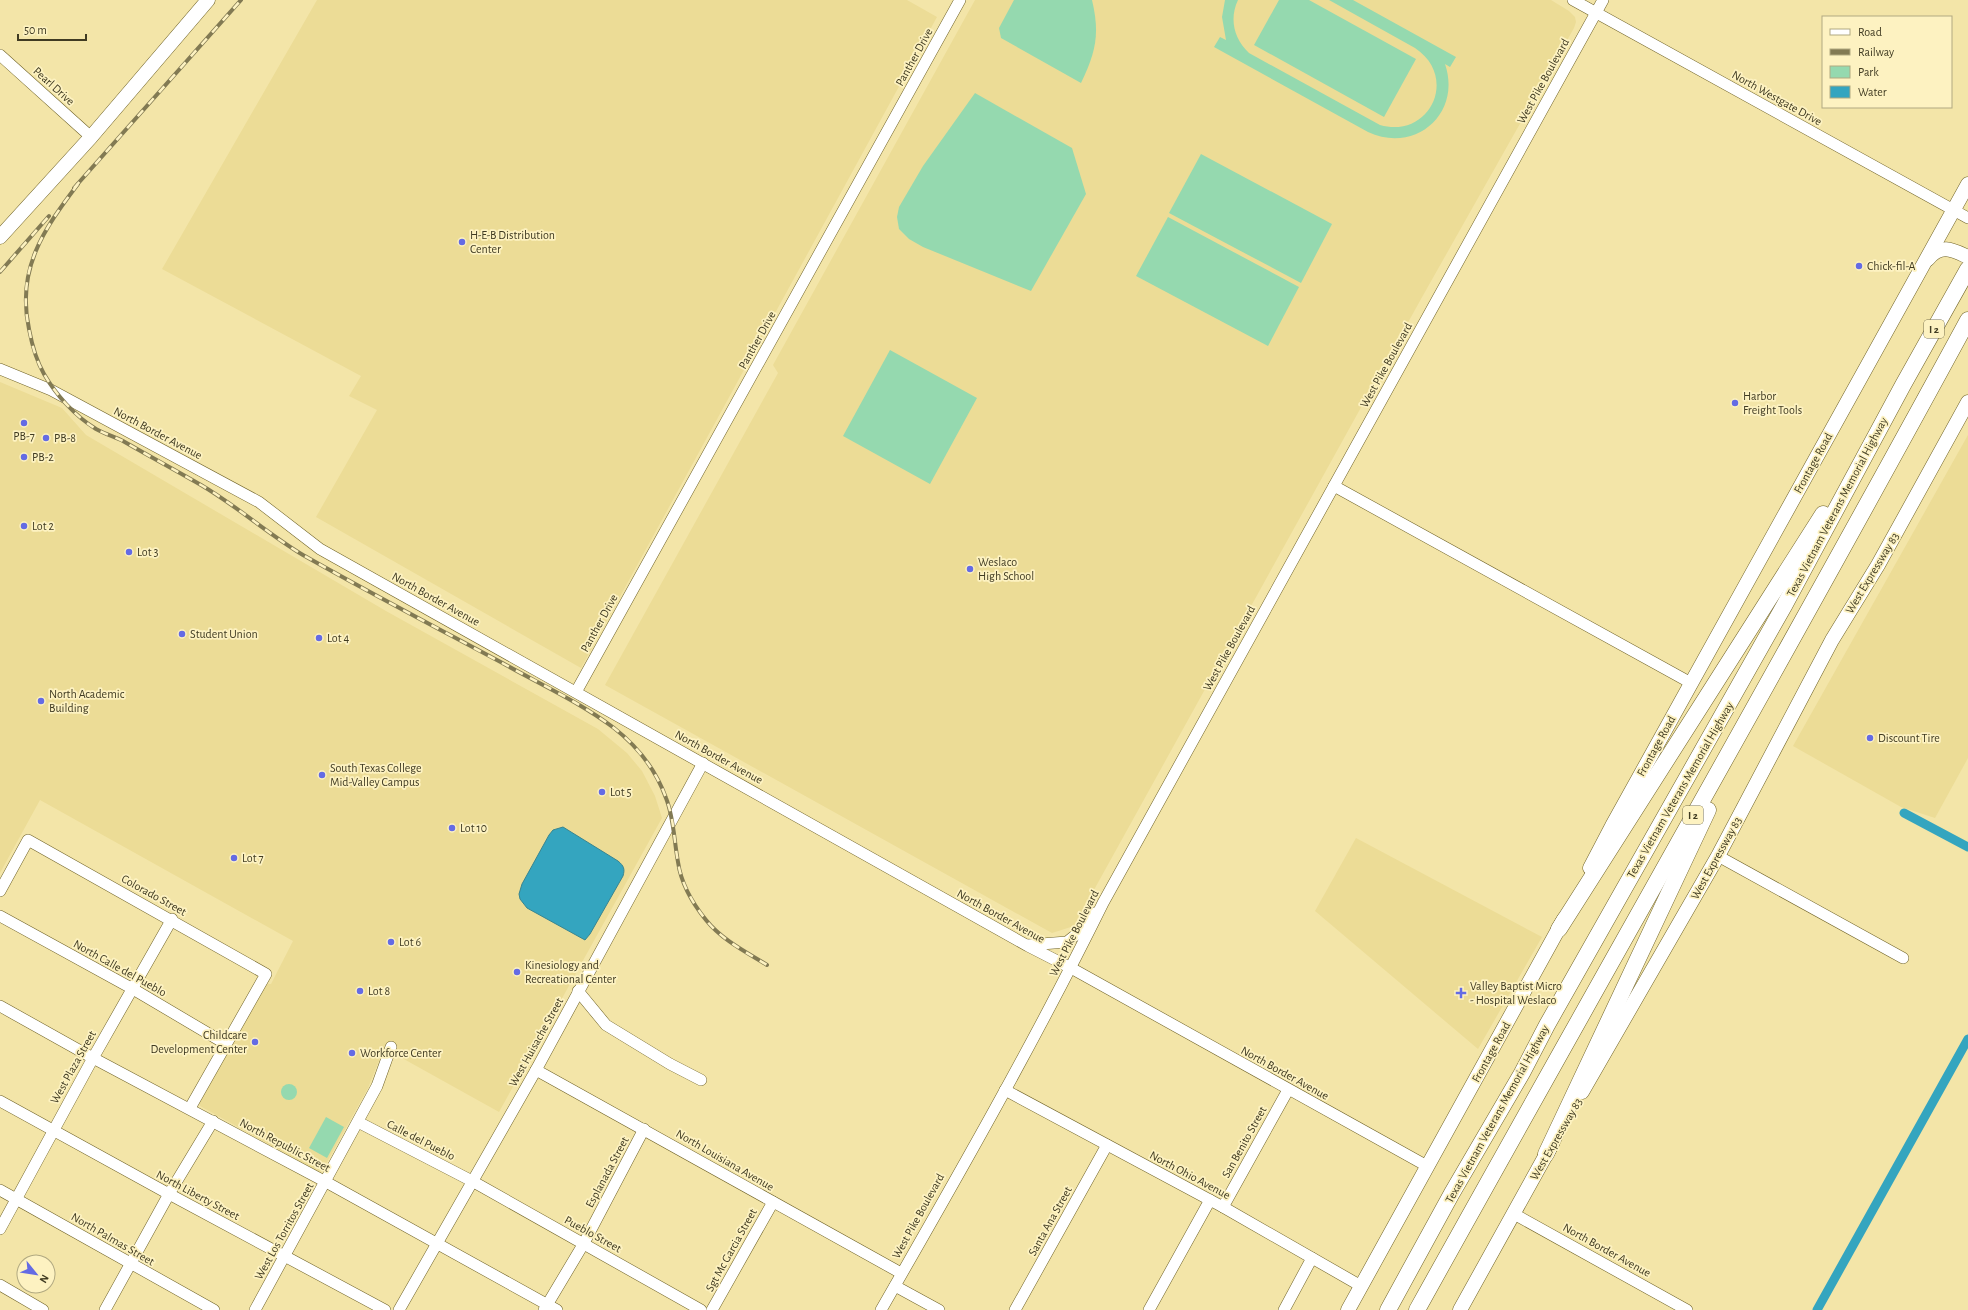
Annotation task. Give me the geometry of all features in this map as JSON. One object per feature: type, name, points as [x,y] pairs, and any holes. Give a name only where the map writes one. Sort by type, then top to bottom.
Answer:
[{"type":"highway","name":"Texas Vietnam Veterans Memorial Highway","points":[[1388,1310],[1452,1193],[1522,1073],[1546,1025],[1784,606],[1903,385],[1967,271]]},
{"type":"highway","name":"Texas Vietnam Veterans Memorial Highway","points":[[1417,1310],[1622,939],[1764,692],[1968,320]]},
{"type":"highway","points":[[1559,929],[1770,598],[1903,385]]},
{"type":"highway","points":[[1546,1154],[1649,932],[1764,692]]},
{"type":"main road","points":[[0,237],[91,137],[208,0]]},
{"type":"main road","name":"Frontage Road","points":[[1348,1310],[1559,929],[1612,826],[1968,184]]},
{"type":"main road","points":[[1924,263],[1930,256],[1940,249],[1951,249],[1968,257]]},
{"type":"main road","name":"West Expressway 83","points":[[1460,1310],[1546,1154],[1718,856],[1832,640],[1878,565],[1968,402]]},
{"type":"street","name":"Panther Drive","points":[[576,692],[960,0]]},
{"type":"street","name":"North Westgate Drive","points":[[1573,0],[1968,218]]},
{"type":"street","name":"West Pike Boulevard","points":[[880,1310],[895,1286],[1004,1090],[1071,968],[1103,903],[1603,0]]},
{"type":"street","name":"Pearl Drive","points":[[0,55],[91,137]]},
{"type":"street","name":"North Border Avenue","points":[[0,369],[51,390],[259,502],[320,549],[1028,946],[1071,968],[1427,1166]]},
{"type":"street","points":[[1334,486],[1691,683]]},
{"type":"street","name":"West Huisache Street","points":[[399,1310],[536,1070],[704,763]]},
{"type":"street","name":"Colorado Street","points":[[0,892],[28,840],[172,919],[266,974],[226,1044]]},
{"type":"street","points":[[1718,856],[1903,958]]},
{"type":"street","points":[[1028,946],[1067,942],[1077,934],[1103,903]]},
{"type":"street","name":"North Calle del Pueblo","points":[[0,916],[133,989],[226,1044]]},
{"type":"street","name":"West Plaza Street","points":[[0,1229],[93,1058],[172,919]]},
{"type":"street","points":[[578,991],[606,1025],[670,1064],[701,1080]]},
{"type":"street","name":"North Republic Street","points":[[0,1006],[93,1058],[190,1108],[437,1243],[549,1308]]},
{"type":"street","points":[[190,1108],[226,1044]]},
{"type":"street","name":"West Los Torritos Street","points":[[256,1310],[377,1086],[391,1047]]},
{"type":"street","name":"North Louisiana Avenue","points":[[536,1070],[901,1273]]},
{"type":"street","name":"North Ohio Avenue","points":[[1004,1090],[1223,1207],[1361,1286]]},
{"type":"street","name":"San Benito Street","points":[[1223,1207],[1288,1090]]},
{"type":"street","name":"North Liberty Street","points":[[0,1101],[284,1257],[385,1310]]},
{"type":"street","points":[[105,1310],[169,1194],[213,1121]]},
{"type":"street","name":"Calle del Pueblo","points":[[358,1122],[472,1181]]},
{"type":"street","name":"Esplanada Street","points":[[549,1308],[644,1129]]},
{"type":"street","name":"Santa Ana Street","points":[[1015,1310],[1107,1145]]},
{"type":"street","name":"Pueblo Street","points":[[472,1181],[701,1310]]},
{"type":"street","name":"North Palmas Street","points":[[0,1190],[131,1265],[214,1310]]},
{"type":"street","points":[[1149,1310],[1210,1200]]},
{"type":"street","name":"Sgt Mc Garcia Street","points":[[712,1310],[773,1202]]},
{"type":"street","name":"North Border Avenue","points":[[1514,1214],[1687,1310]]},
{"type":"street","points":[[1284,1310],[1312,1258]]},
{"type":"street","points":[[0,1285],[43,1310]]},
{"type":"street","points":[[895,1286],[939,1310]]},
{"type":"shaded area","points":[[317,0],[907,0],[937,17],[581,668],[316,517],[377,410],[349,396],[361,376],[162,269]]},
{"type":"shaded area","name":"Weslaco High School","points":[[975,0],[1551,0],[1569,11],[1575,17],[1576,22],[1074,926],[1052,933],[605,685],[778,373],[773,365]]},
{"type":"shaded area","name":"South Texas College Mid-Valley Campus","points":[[0,382],[62,408],[86,435],[386,611],[598,729],[627,753],[642,771],[655,796],[662,818],[499,1112],[384,1048],[368,1088],[322,1171],[319,1172],[200,1106],[199,1103],[267,984],[271,984],[293,941],[40,800],[0,873]]},
{"type":"shaded area","points":[[1968,435],[1968,758],[1935,818],[1901,807],[1793,746]]},
{"type":"shaded area","name":"Valley Baptist Micro - Hospital Weslaco","points":[[1356,838],[1542,937],[1478,1049],[1315,911]]},
{"type":"green space","points":[[1014,0],[1092,0],[1096,23],[1095,43],[1090,62],[1081,83],[1001,38],[999,28]]},
{"type":"green space","points":[[1225,0],[1238,0],[1234,14],[1234,28],[1240,41],[1249,53],[1380,125],[1398,127],[1413,123],[1425,114],[1433,103],[1436,89],[1435,74],[1428,60],[1415,48],[1329,0],[1353,0],[1456,57],[1450,67],[1445,64],[1448,82],[1447,99],[1440,113],[1430,125],[1418,133],[1402,138],[1386,137],[1368,132],[1214,47],[1220,37],[1226,40],[1222,17]]},
{"type":"green space","points":[[1279,0],[1309,0],[1416,59],[1384,117],[1254,45]]},
{"type":"green space","points":[[975,93],[1072,148],[1086,194],[1031,291],[923,247],[909,239],[899,229],[897,217],[899,207],[923,166]]},
{"type":"green space","points":[[1201,154],[1332,224],[1301,283],[1169,213]]},
{"type":"green space","points":[[1168,217],[1299,287],[1268,346],[1136,276]]},
{"type":"green space","points":[[890,350],[977,398],[930,484],[843,436]]},
{"type":"green space","points":[[289,1084],[295,1086],[297,1092],[295,1098],[289,1100],[283,1098],[281,1092],[283,1086]]},
{"type":"green space","points":[[326,1117],[344,1127],[327,1158],[309,1148]]},
{"type":"water","points":[[563,827],[618,861],[624,869],[623,876],[590,934],[585,940],[527,908],[520,899],[519,894],[522,884],[549,835],[553,830]]},
{"type":"waterway","points":[[1904,813],[1968,847]]},
{"type":"waterway","points":[[1817,1310],[1968,1039]]},
{"type":"railway","points":[[74,188],[241,0]]},
{"type":"railway","points":[[78,184],[54,217],[44,234],[36,251],[26,287],[26,307],[33,347],[41,369],[60,397],[88,424],[123,441],[201,485],[303,555],[588,710],[614,728],[645,759],[662,788],[671,813],[682,878],[688,893],[697,907],[706,920],[719,934],[767,965]]},
{"type":"railway","points":[[0,272],[49,216]]},
{"type":"place","name":"H-E-B Distribution Center","points":[[462,242]]},
{"type":"place","name":"Chick-fil-A","points":[[1859,266]]},
{"type":"place","name":"Harbor Freight Tools","points":[[1735,403]]},
{"type":"place","name":"PB-7","points":[[24,423]]},
{"type":"place","name":"PB-8","points":[[46,438]]},
{"type":"place","name":"PB-2","points":[[24,457]]},
{"type":"place","name":"Lot 2","points":[[24,526]]},
{"type":"place","name":"Lot 3","points":[[129,552]]},
{"type":"place","name":"Weslaco High School","points":[[970,569]]},
{"type":"place","name":"Student Union","points":[[182,634]]},
{"type":"place","name":"Lot 4","points":[[319,638]]},
{"type":"place","name":"North Academic Building","points":[[41,701]]},
{"type":"place","name":"Discount Tire","points":[[1870,738]]},
{"type":"place","name":"South Texas College Mid-Valley Campus","points":[[322,775]]},
{"type":"place","name":"Lot 5","points":[[602,792]]},
{"type":"place","name":"Lot 10","points":[[452,828]]},
{"type":"place","name":"Lot 7","points":[[234,858]]},
{"type":"place","name":"Lot 6","points":[[391,942]]},
{"type":"place","name":"Kinesiology and Recreational Center","points":[[517,972]]},
{"type":"place","name":"Lot 8","points":[[360,991]]},
{"type":"place","name":"Valley Baptist Micro - Hospital Weslaco","points":[[1461,993]]},
{"type":"place","name":"Childcare Development Center","points":[[255,1042]]},
{"type":"place","name":"Workforce Center","points":[[352,1053]]}]
